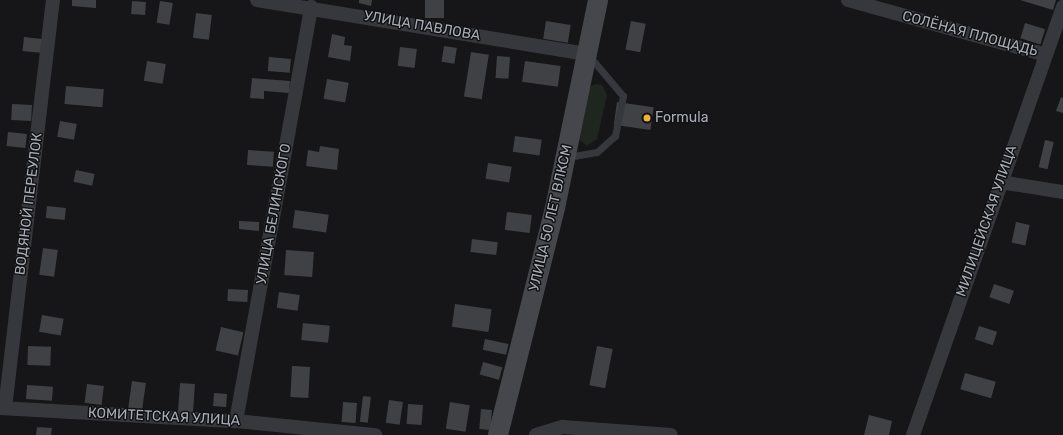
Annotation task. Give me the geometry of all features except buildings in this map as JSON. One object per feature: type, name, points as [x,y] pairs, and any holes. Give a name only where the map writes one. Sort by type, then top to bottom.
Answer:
[{"type":"main road","name":"УЛИЦА 50 ЛЕТ ВЛКСМ","points":[[498,435],[566,158],[598,0]]},
{"type":"street","name":"ВОДЯНОЙ ПЕРЕУЛОК","points":[[2,408],[53,0]]},
{"type":"street","name":"УЛИЦА ПАВЛОВА","points":[[257,0],[311,7],[587,54]]},
{"type":"street","name":"СОЛЁНАЯ ПЛОЩАДЬ","points":[[848,0],[1046,55]]},
{"type":"street","name":"УЛИЦА БЕЛИНСКОГО","points":[[236,422],[311,7]]},
{"type":"street","name":"МИЛИЦЕЙСКАЯ УЛИЦА","points":[[913,435],[1000,182],[1063,7]]},
{"type":"street","points":[[1000,182],[1063,192]]},
{"type":"street","name":"КОМИТЕТСКАЯ УЛИЦА","points":[[2,408],[236,422],[375,435]]},
{"type":"street","points":[[536,435],[563,427],[670,435]]},
{"type":"lane","points":[[566,158],[597,152],[615,136],[623,96],[587,54]]},
{"type":"shaded area","points":[[595,84],[602,85],[607,95],[597,139],[587,146],[577,138],[588,88]]},
{"type":"place","name":"Formula","points":[[647,118]]}]
